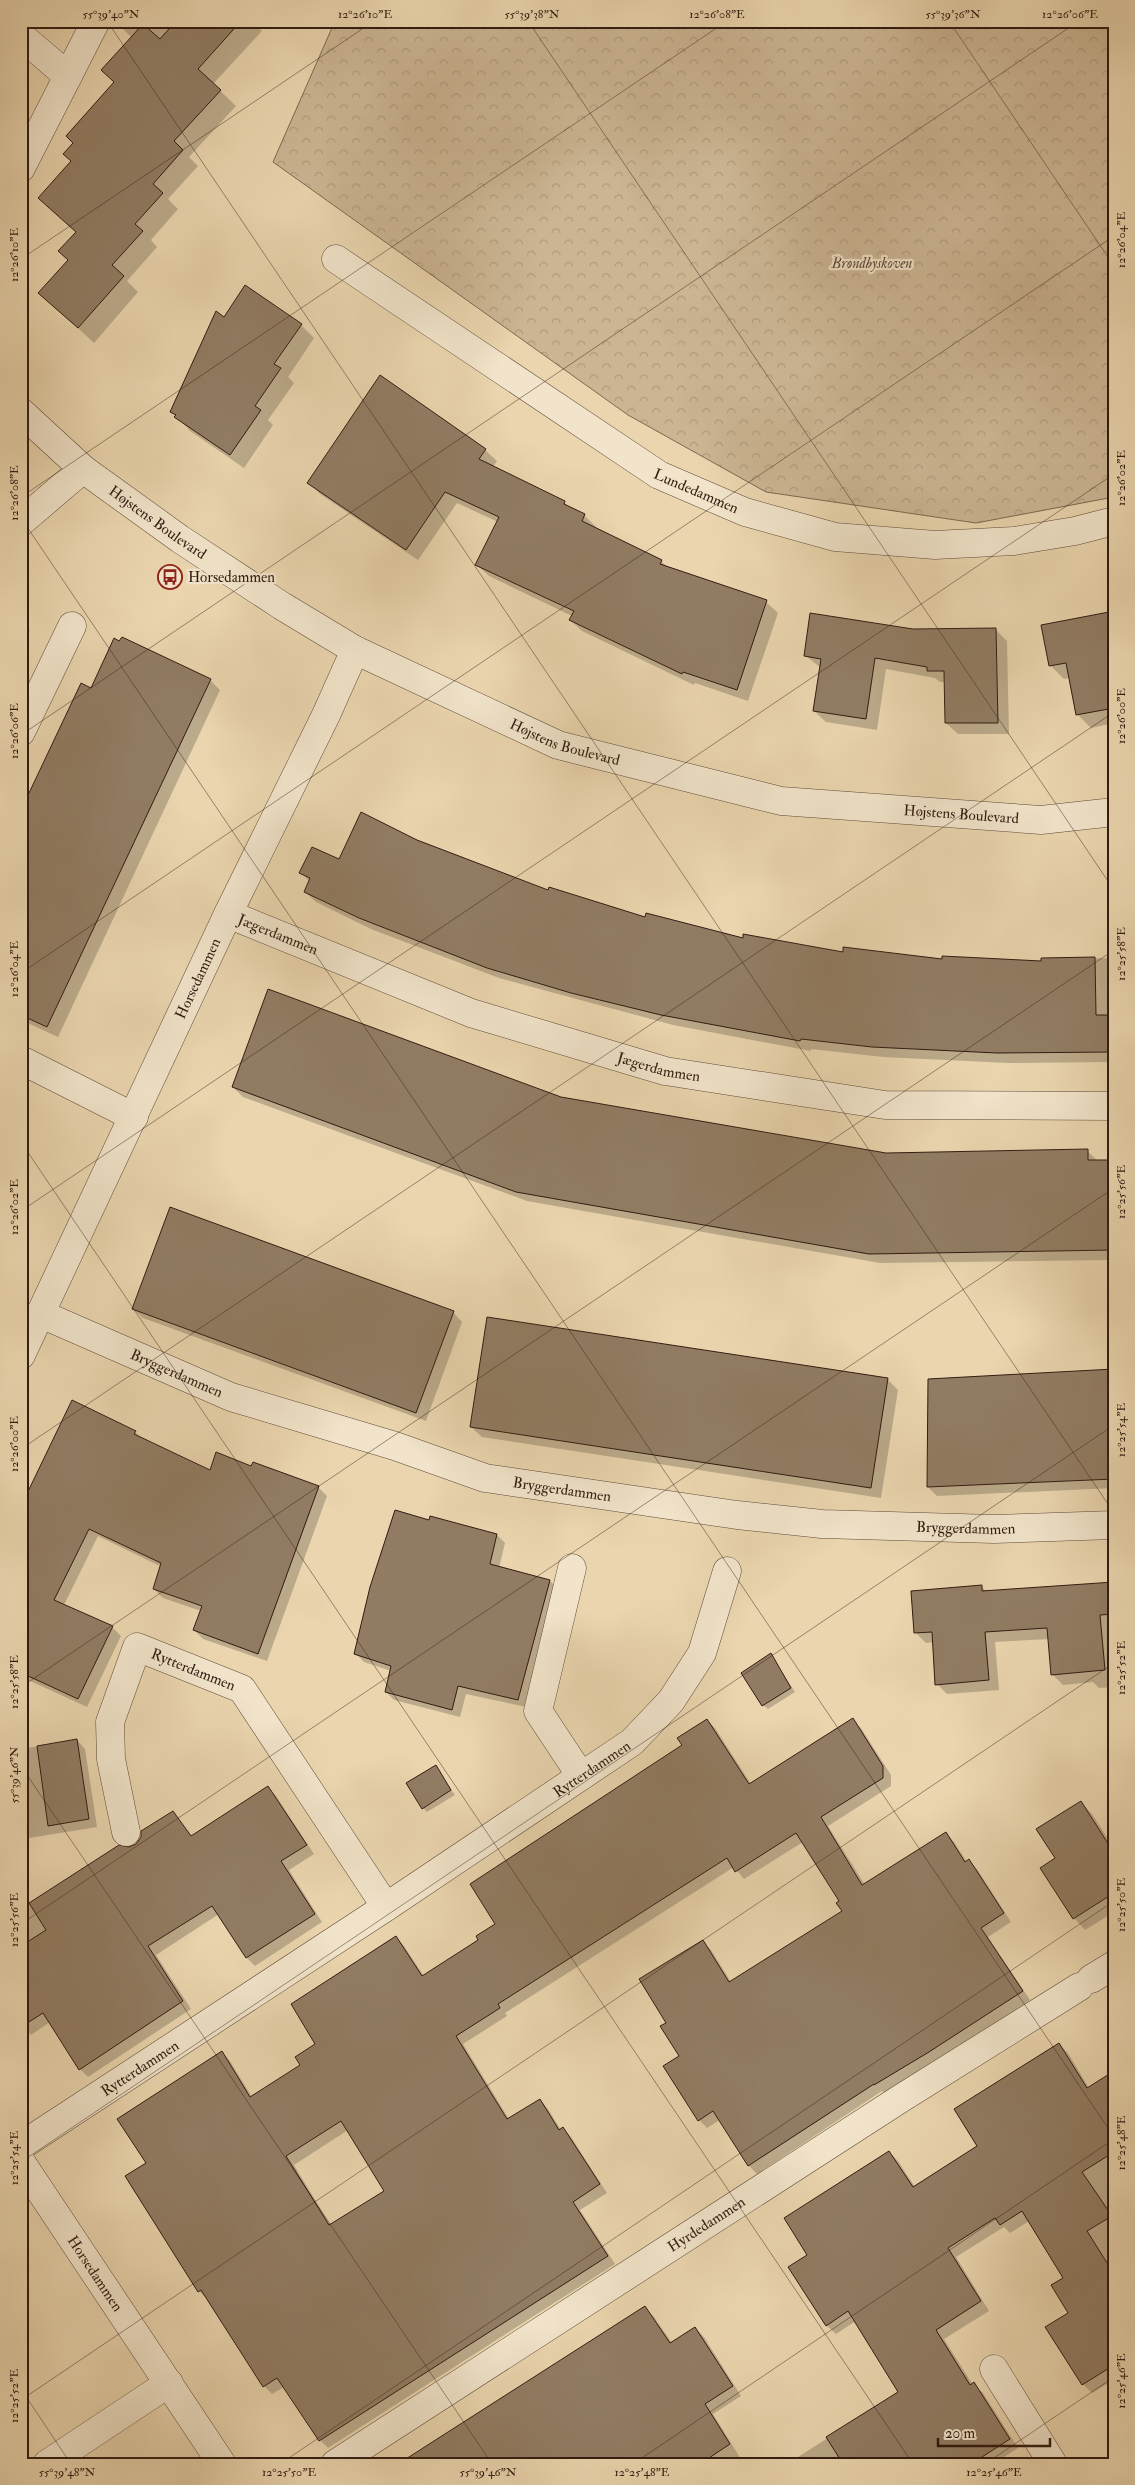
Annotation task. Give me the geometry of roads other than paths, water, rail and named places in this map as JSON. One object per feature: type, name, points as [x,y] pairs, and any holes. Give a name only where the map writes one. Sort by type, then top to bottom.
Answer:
[{"type":"street","points":[[21,168],[96,21]]},
{"type":"street","points":[[21,36],[68,76]]},
{"type":"street","name":"Lundedammen","points":[[336,259],[659,475],[745,512],[834,537],[935,545],[1014,541],[1075,531],[1114,521]]},
{"type":"street","name":"Højstens Boulevard","points":[[21,412],[83,469],[180,539],[282,606],[355,650],[558,745],[780,801],[1041,820],[1114,812]]},
{"type":"street","points":[[21,522],[83,469]]},
{"type":"street","points":[[21,732],[72,626]]},
{"type":"street","name":"Horsedammen","points":[[21,1355],[228,914],[326,715],[355,650]]},
{"type":"street","name":"Jægerdammen","points":[[228,914],[471,1013],[665,1071],[885,1105],[1114,1106]]},
{"type":"street","points":[[21,1060],[134,1117]]},
{"type":"street","name":"Bryggerdammen","points":[[41,1314],[231,1397],[395,1446],[485,1478],[737,1515],[822,1524],[994,1529],[1114,1525]]},
{"type":"street","points":[[572,1568],[538,1711],[581,1776]]},
{"type":"street","name":"Rytterdammen","points":[[21,2146],[386,1907],[632,1742],[671,1701],[702,1653],[727,1571]]},
{"type":"street","name":"Rytterdammen","points":[[126,1832],[111,1759],[110,1722],[137,1647],[242,1689],[386,1907]]},
{"type":"street","name":"Hyrdedammen","points":[[335,2464],[900,2099],[1114,1965]]},
{"type":"street","name":"Horsedammen","points":[[21,2162],[222,2464]]},
{"type":"street","points":[[994,2369],[1053,2464]]},
{"type":"street","points":[[47,2464],[169,2383]]},
{"type":"place","name":"Horsedammen","points":[[170,577]]},
{"type":"park label","name":"Brøndbyskoven","points":[[872,263]]}]
